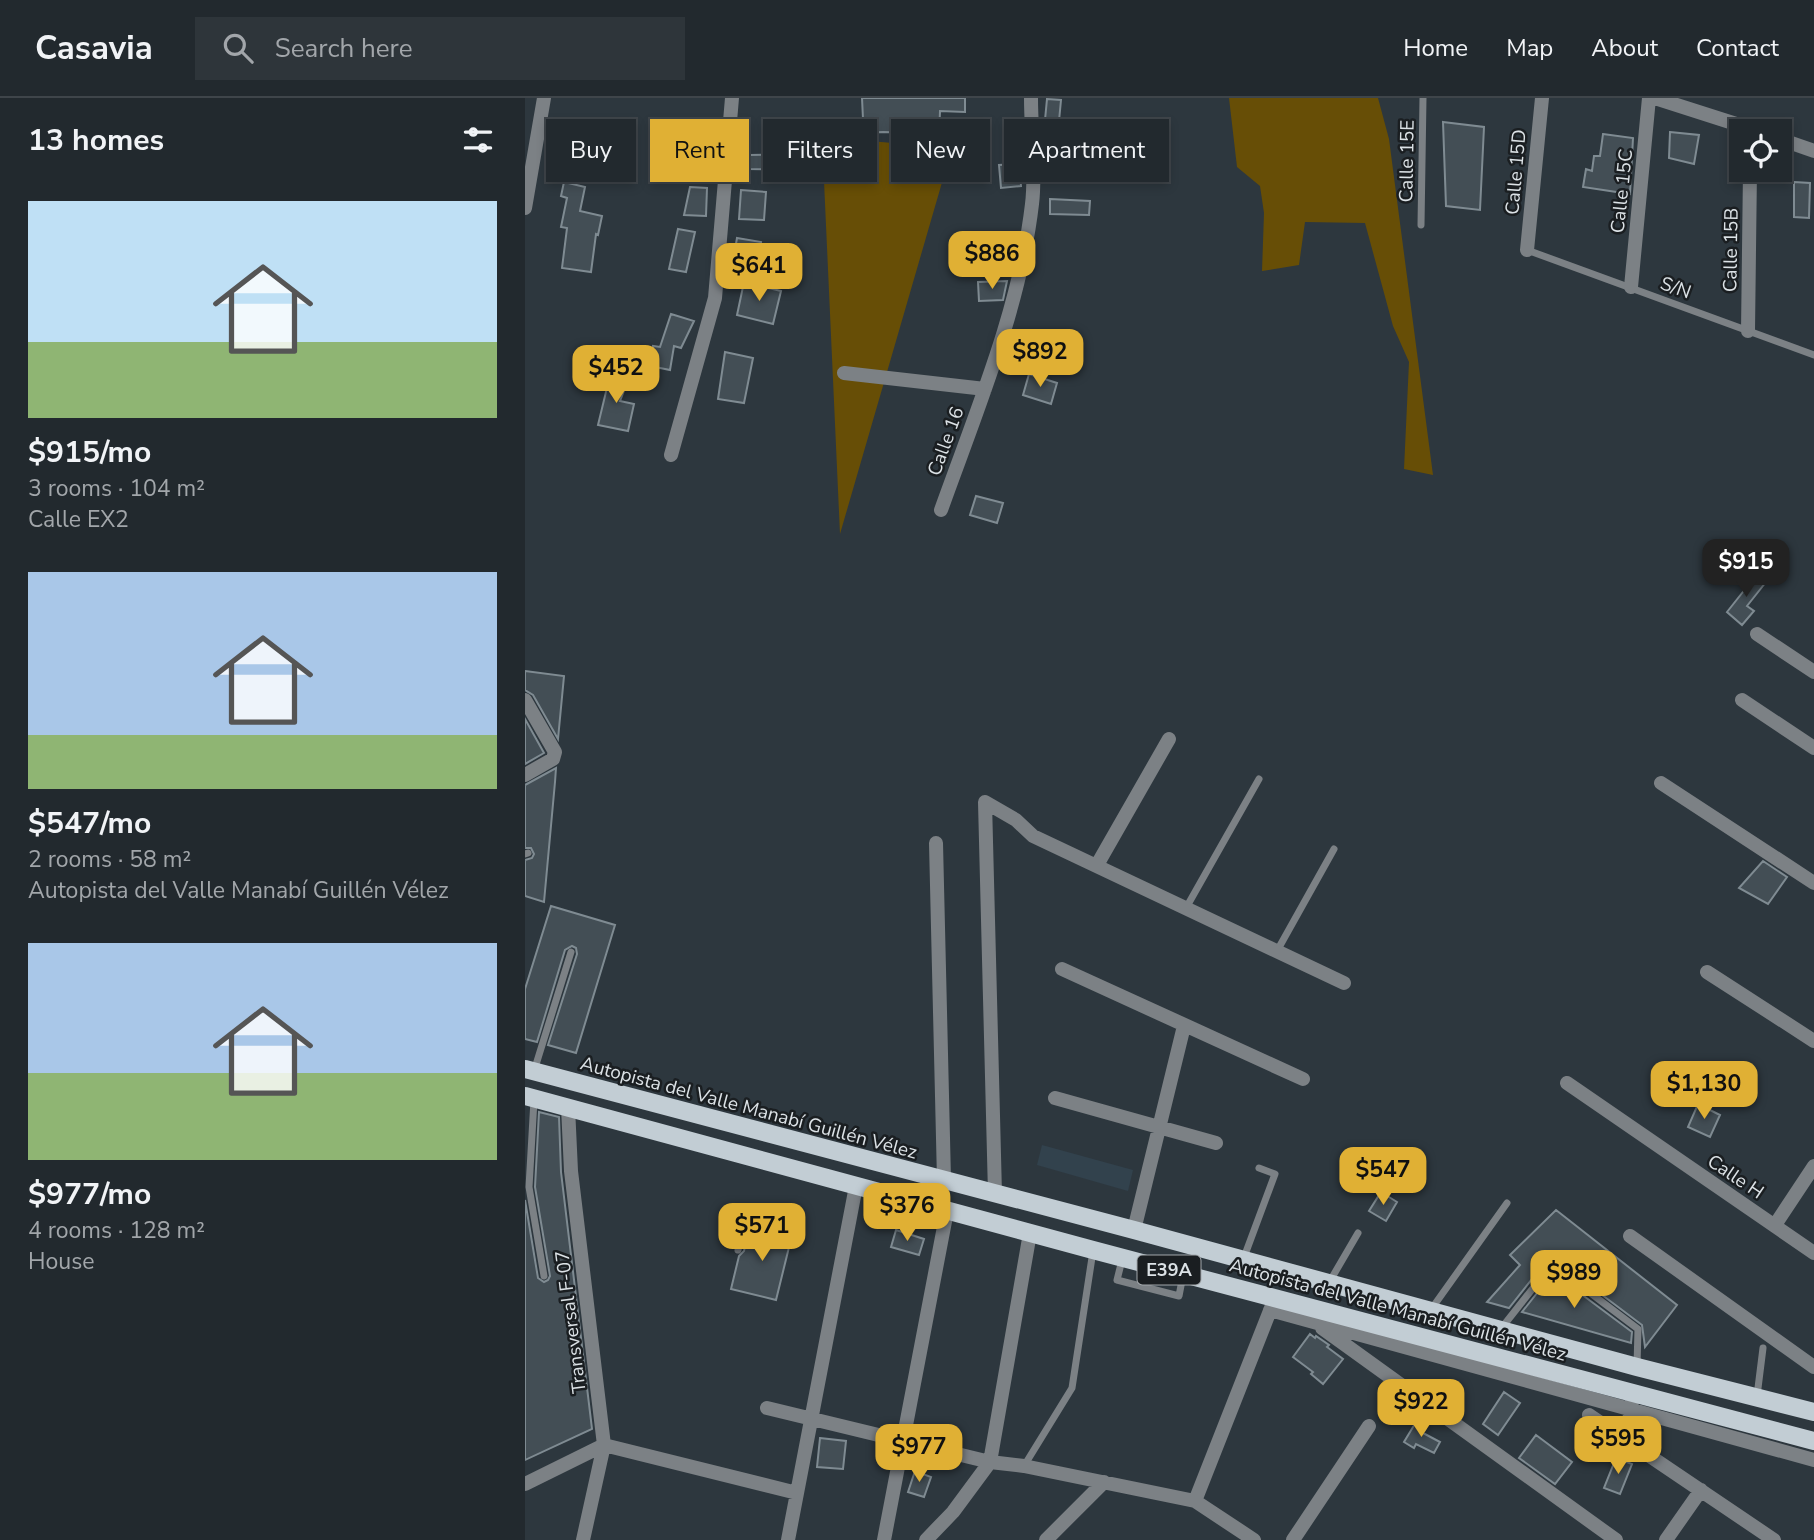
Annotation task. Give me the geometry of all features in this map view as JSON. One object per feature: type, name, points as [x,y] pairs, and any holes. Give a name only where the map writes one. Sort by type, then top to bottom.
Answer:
[{"type":"main road","name":"Autopista del Valle Manabí Guillén Vélez","points":[[530,1070],[1814,1412]]},
{"type":"main road","name":"Autopista del Valle Manabí Guillén Vélez","points":[[529,1097],[1183,1274],[1632,1403],[1814,1441]]},
{"type":"main road","points":[[888,1195],[895,1167]]},
{"type":"street","points":[[525,208],[544,98]]},
{"type":"street","points":[[671,455],[715,298],[732,98]]},
{"type":"street","name":"Calle 16","points":[[941,510],[985,389],[1019,277],[1033,202],[1031,98]]},
{"type":"street","name":"Calle 15D","points":[[1527,250],[1542,98]]},
{"type":"street","name":"Calle 15C","points":[[1631,287],[1649,98]]},
{"type":"street","points":[[1655,98],[1729,122]]},
{"type":"street","points":[[1792,143],[1814,151]]},
{"type":"street","name":"Calle 15B","points":[[1748,331],[1750,182]]},
{"type":"street","points":[[843,373],[985,389]]},
{"type":"street","points":[[1757,635],[1814,672]]},
{"type":"street","points":[[525,699],[555,752],[553,759],[525,775]]},
{"type":"street","points":[[1742,700],[1814,748]]},
{"type":"street","points":[[1097,865],[1169,739]]},
{"type":"street","points":[[1661,783],[1814,883]]},
{"type":"street","points":[[995,1194],[985,802],[1016,820],[1033,836],[1344,983]]},
{"type":"street","points":[[936,843],[944,1180]]},
{"type":"street","points":[[1062,969],[1303,1079]]},
{"type":"street","points":[[1707,971],[1814,1041]]},
{"type":"street","points":[[1134,1230],[1184,1026]]},
{"type":"street","name":"Calle H","points":[[1567,1083],[1814,1253]]},
{"type":"street","points":[[1055,1098],[1216,1143]]},
{"type":"street","name":"Transversal F-07","points":[[568,1107],[571,1171],[604,1445],[583,1540]]},
{"type":"street","points":[[1775,1225],[1814,1166]]},
{"type":"street","points":[[788,1540],[856,1186]]},
{"type":"street","points":[[884,1540],[947,1211]]},
{"type":"street","points":[[926,1540],[953,1512],[990,1462],[1030,1233]]},
{"type":"street","points":[[1630,1236],[1814,1367]]},
{"type":"street","points":[[1278,1303],[1314,1323],[1616,1540]]},
{"type":"street","points":[[1278,1303],[1314,1323],[1632,1403],[1814,1460]]},
{"type":"street","points":[[1195,1501],[1278,1303]]},
{"type":"street","points":[[1626,1439],[1632,1403]]},
{"type":"street","points":[[767,1408],[990,1462],[1024,1466],[1195,1501],[1254,1540]]},
{"type":"street","points":[[1589,1415],[1774,1540]]},
{"type":"street","points":[[1293,1540],[1369,1426]]},
{"type":"street","points":[[525,1484],[604,1445],[797,1493]]},
{"type":"street","points":[[1046,1540],[1104,1482]]},
{"type":"street","points":[[1666,1540],[1701,1490]]},
{"type":"lane","name":"Calle 15E","points":[[1421,225],[1423,98]]},
{"type":"lane","name":"S/N","points":[[1527,250],[1814,355]]},
{"type":"lane","points":[[1186,908],[1259,779]]},
{"type":"lane","points":[[1277,951],[1334,849]]},
{"type":"lane","points":[[530,1070],[571,952]]},
{"type":"lane","points":[[529,1097],[530,1187],[544,1276]]},
{"type":"lane","points":[[1243,1260],[1275,1174],[1259,1168]]},
{"type":"lane","points":[[1430,1311],[1507,1203]]},
{"type":"lane","points":[[738,1250],[747,1207]]},
{"type":"lane","points":[[1329,1283],[1358,1233]]},
{"type":"lane","points":[[1024,1466],[1072,1388],[1093,1250]]},
{"type":"lane","points":[[1500,1330],[1552,1264],[1638,1329],[1637,1367]]},
{"type":"lane","points":[[1757,1397],[1763,1348]]},
{"type":"shaded area","points":[[1229,98],[1378,98],[1389,139],[1433,475],[1404,469],[1409,362],[1393,326],[1365,223],[1305,222],[1299,265],[1262,271],[1264,213],[1260,186],[1237,167]]},
{"type":"shaded area","points":[[877,142],[891,143],[891,182],[942,182],[840,534],[824,182],[877,182]]},
{"type":"shaded area","points":[[1042,1145],[1133,1170],[1128,1191],[1037,1165]]},
{"type":"building","points":[[862,98],[965,98],[965,112],[940,111],[940,119],[891,119],[891,132],[877,132],[877,119],[863,119]]},
{"type":"building","points":[[1047,99],[1061,100],[1059,119],[1045,119]]},
{"type":"building","points":[[1443,122],[1484,127],[1480,210],[1446,206]]},
{"type":"building","points":[[1670,132],[1699,135],[1694,164],[1669,158]]},
{"type":"building","points":[[1603,134],[1633,138],[1630,194],[1583,187],[1586,169],[1592,171],[1594,156],[1600,156]]},
{"type":"building","points":[[750,155],[763,155],[763,169],[749,169]]},
{"type":"building","points":[[999,165],[1004,165],[1004,182],[1021,182],[1021,186],[1001,188]]},
{"type":"building","points":[[564,182],[585,187],[580,211],[602,216],[598,235],[596,234],[591,272],[562,268],[567,228],[561,227],[567,198],[561,196]]},
{"type":"building","points":[[1794,182],[1810,183],[1809,218],[1794,217]]},
{"type":"building","points":[[690,187],[707,188],[706,216],[684,215]]},
{"type":"building","points":[[741,190],[766,192],[764,220],[739,219]]},
{"type":"building","points":[[1050,199],[1090,201],[1089,215],[1050,214]]},
{"type":"building","points":[[678,229],[695,232],[686,272],[669,269]]},
{"type":"building","points":[[737,238],[761,242],[758,259],[734,255]]},
{"type":"building","points":[[1007,281],[1003,300],[979,301],[978,282]]},
{"type":"building","points":[[744,282],[781,291],[773,324],[737,315]]},
{"type":"building","points":[[671,314],[694,321],[681,348],[674,346],[670,370],[650,366],[653,346],[660,347]]},
{"type":"building","points":[[725,352],[753,358],[744,403],[718,399]]},
{"type":"building","points":[[611,371],[629,378],[620,401],[634,404],[628,431],[598,425]]},
{"type":"building","points":[[1029,374],[1057,383],[1051,404],[1023,395]]},
{"type":"building","points":[[976,496],[1003,503],[997,523],[970,515]]},
{"type":"building","points":[[1753,572],[1766,582],[1747,606],[1754,611],[1742,625],[1727,612],[1746,588],[1743,586]]},
{"type":"building","points":[[525,671],[564,676],[558,739],[533,695],[525,690]]},
{"type":"building","points":[[525,719],[544,753],[525,764]]},
{"type":"building","points":[[556,768],[544,902],[525,896],[525,860],[532,858],[534,854],[531,848],[525,848],[525,785]]},
{"type":"building","points":[[1763,861],[1787,877],[1768,904],[1739,888]]},
{"type":"building","points":[[551,906],[615,925],[576,1053],[548,1045],[577,954],[576,948],[572,946],[565,950],[537,1042],[525,1039],[525,989]]},
{"type":"building","points":[[1698,1104],[1720,1115],[1710,1137],[1688,1127]]},
{"type":"building","points":[[539,1112],[559,1117],[561,1172],[592,1429],[525,1460],[525,1200],[538,1278],[544,1282],[550,1276],[535,1187]]},
{"type":"building","points":[[1381,1192],[1397,1202],[1386,1221],[1369,1211]]},
{"type":"building","points":[[1556,1210],[1677,1305],[1645,1347],[1642,1325],[1553,1258],[1547,1260],[1509,1308],[1487,1302],[1520,1265],[1510,1255]]},
{"type":"building","points":[[750,1225],[792,1235],[776,1300],[731,1289]]},
{"type":"building","points":[[896,1230],[924,1239],[919,1255],[891,1247]]},
{"type":"building","points":[[1553,1273],[1632,1332],[1631,1343],[1522,1312]]},
{"type":"building","points":[[1310,1334],[1329,1345],[1327,1347],[1343,1359],[1323,1384],[1311,1374],[1313,1372],[1293,1357]]},
{"type":"building","points":[[1504,1392],[1520,1403],[1498,1435],[1483,1424]]},
{"type":"building","points":[[1416,1422],[1426,1428],[1423,1433],[1440,1442],[1434,1453],[1416,1444],[1414,1448],[1404,1442]]},
{"type":"building","points":[[1536,1435],[1572,1462],[1555,1484],[1519,1458]]},
{"type":"building","points":[[820,1438],[846,1441],[843,1469],[817,1467]]},
{"type":"building","points":[[1616,1458],[1632,1464],[1620,1494],[1604,1488]]},
{"type":"building","points":[[915,1471],[931,1477],[924,1497],[908,1492]]}]
